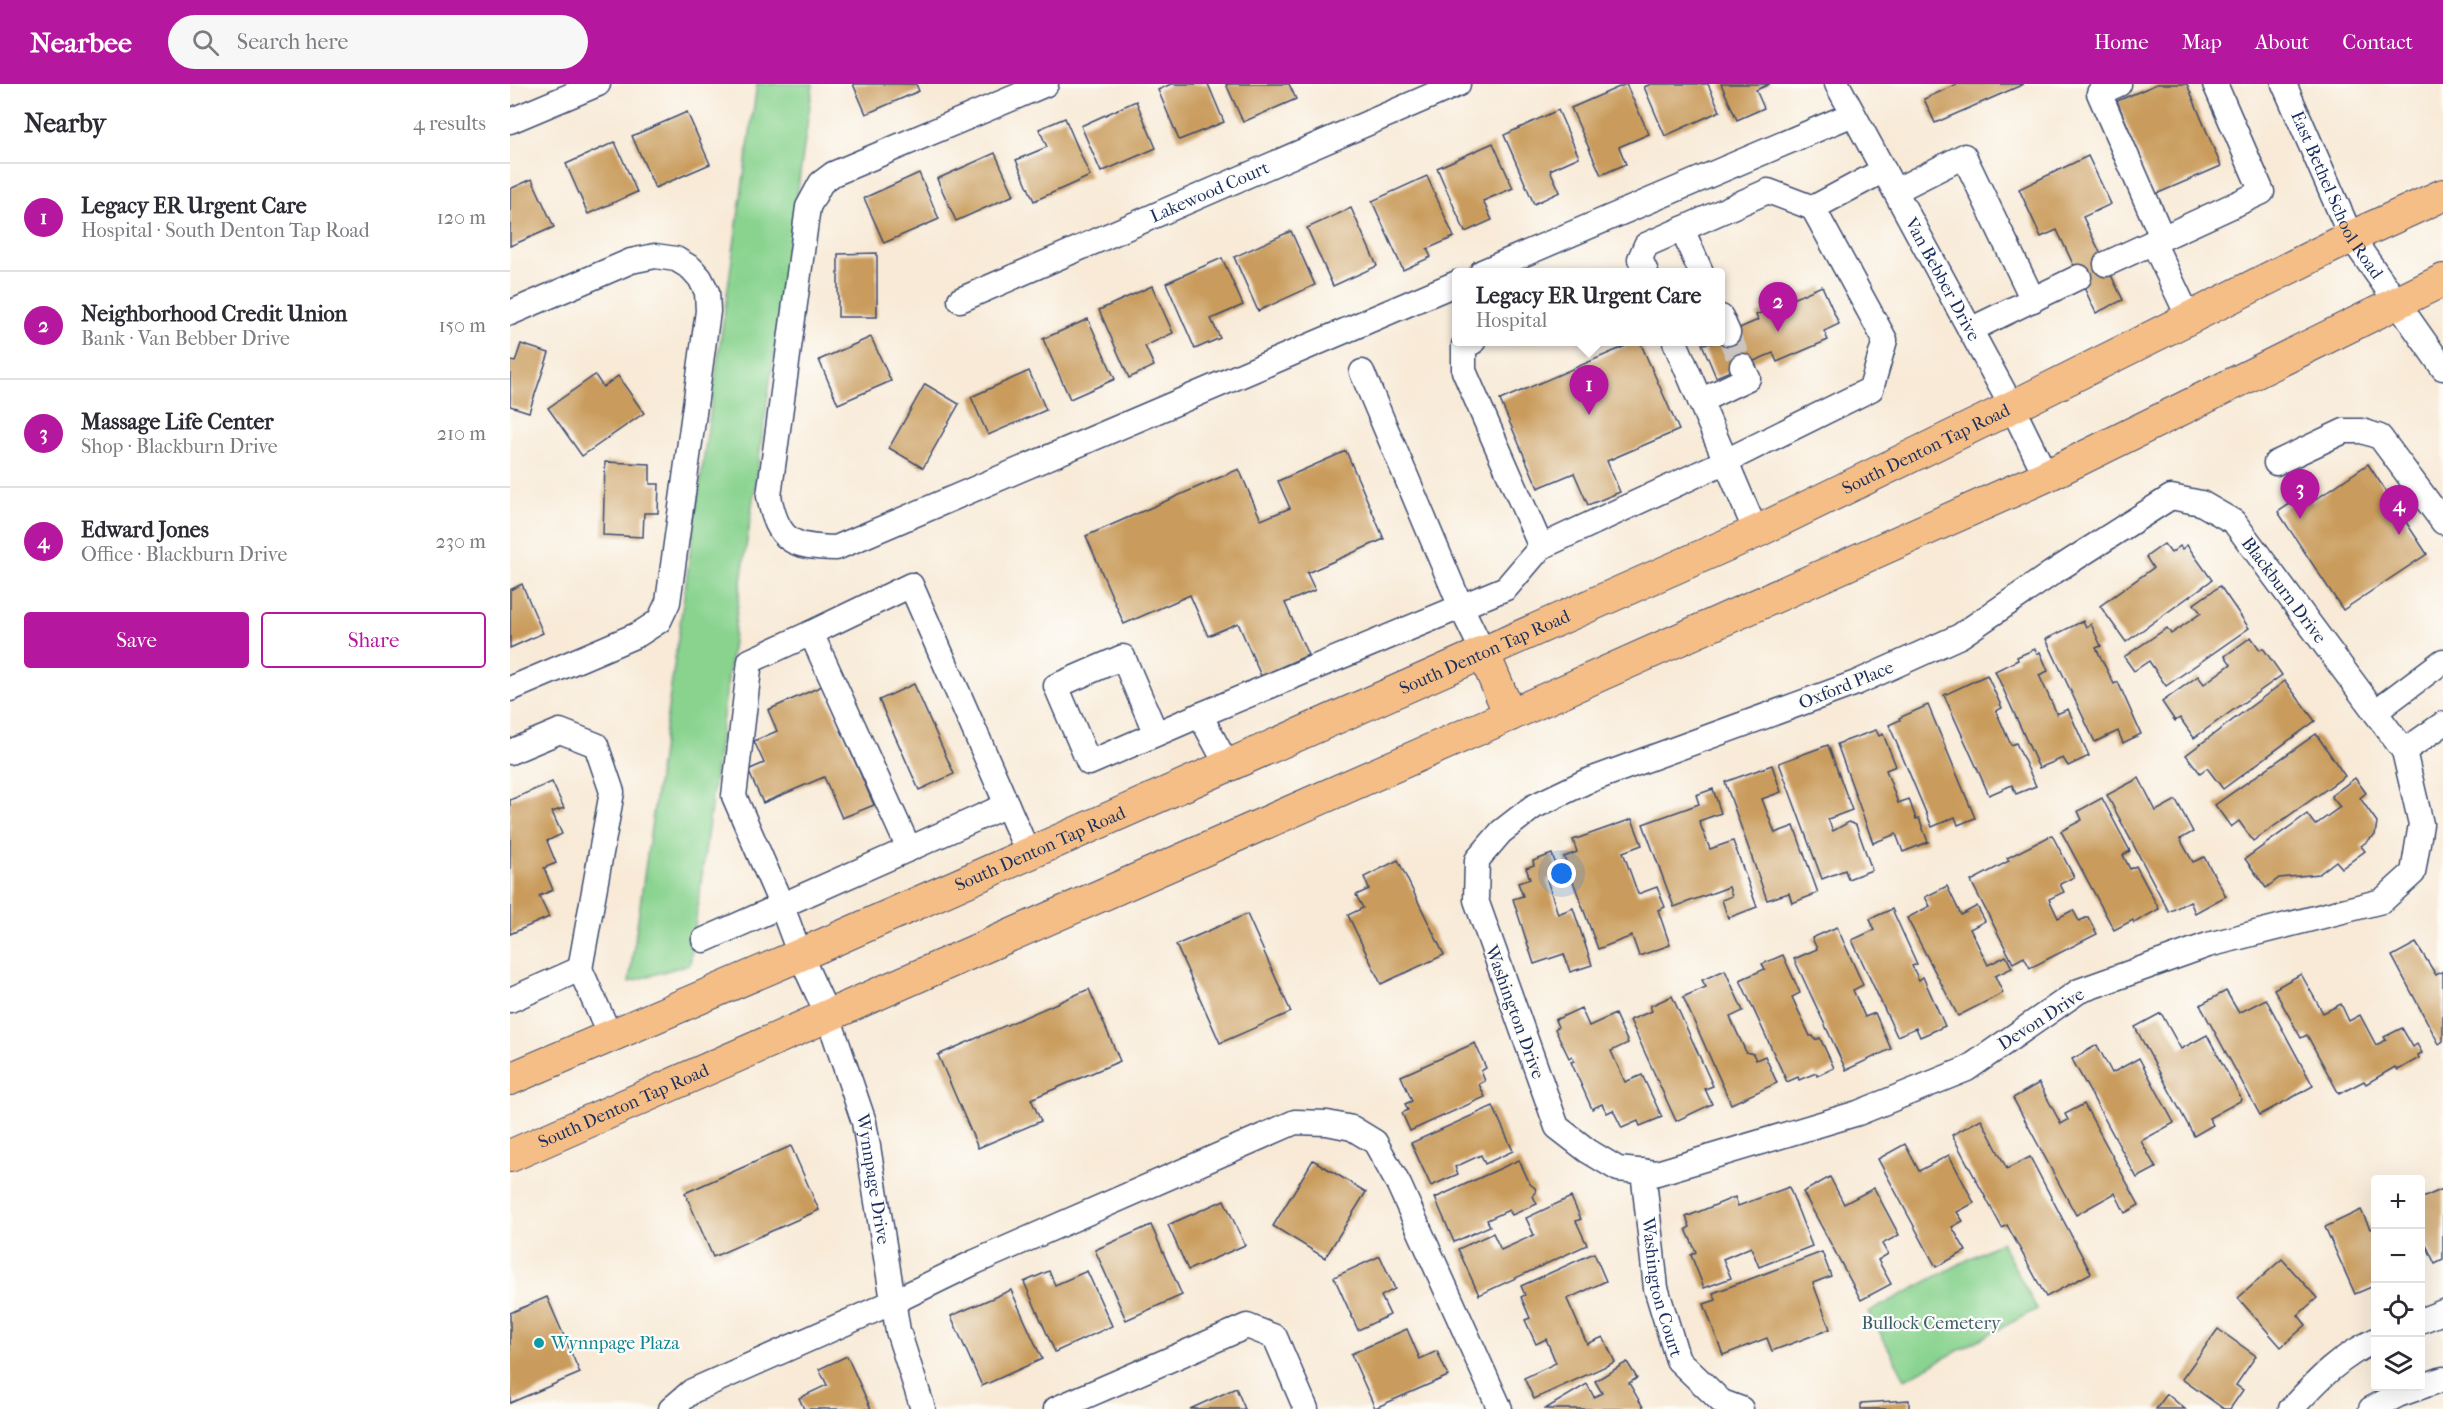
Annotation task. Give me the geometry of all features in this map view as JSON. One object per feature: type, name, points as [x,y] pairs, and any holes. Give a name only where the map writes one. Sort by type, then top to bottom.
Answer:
[{"type":"main road","name":"South Denton Tap Road","points":[[510,1079],[800,955],[1756,532],[2351,237],[2443,195]]},
{"type":"main road","name":"South Denton Tap Road","points":[[510,1156],[2046,476],[2443,280]]},
{"type":"main road","points":[[1483,652],[1510,715]]},
{"type":"street","points":[[510,121],[598,84]]},
{"type":"street","points":[[1046,84],[833,174],[821,183],[808,207],[769,496],[773,517],[787,539],[804,547],[836,548],[1452,285]]},
{"type":"street","name":"Lakewood Court","points":[[960,300],[1458,84]]},
{"type":"street","name":"Van Bebber Drive","points":[[1837,84],[2012,407],[2046,476]]},
{"type":"street","points":[[2119,84],[2098,93],[2189,318]]},
{"type":"street","points":[[2106,264],[2262,192],[2215,84]]},
{"type":"street","name":"East Bethel School Road","points":[[2284,84],[2351,237],[2443,368]]},
{"type":"street","points":[[1494,268],[1853,114]]},
{"type":"street","points":[[1813,208],[1964,156],[2033,300]]},
{"type":"street","points":[[1156,734],[1123,657],[1056,686],[1089,763],[1506,588],[1541,547],[1872,389],[1885,340],[1813,208],[1768,191],[1646,245],[1640,259],[1640,268]]},
{"type":"street","points":[[1682,229],[1699,268]]},
{"type":"street","points":[[510,313],[631,261],[655,256],[676,259],[691,268],[700,278],[707,292],[708,311],[668,602],[659,621],[639,634],[510,689]]},
{"type":"street","points":[[1970,330],[2079,277]]},
{"type":"street","points":[[1464,346],[1464,371],[1541,547]]},
{"type":"street","points":[[1677,346],[1756,532]]},
{"type":"street","points":[[1700,401],[1748,378],[1742,366]]},
{"type":"street","points":[[1362,372],[1461,608],[1483,652]]},
{"type":"street","points":[[2276,463],[2344,431],[2362,431],[2380,437],[2443,522]]},
{"type":"street","name":"Blackburn Drive","points":[[2171,497],[2201,503],[2234,522],[2404,751],[2421,824]]},
{"type":"street","name":"Oxford Place","points":[[1501,832],[1533,807],[1584,782],[1856,683],[1960,636],[2052,573],[2171,497]]},
{"type":"street","points":[[909,849],[811,633],[911,585],[1028,853]]},
{"type":"street","name":"Wynnpage Drive","points":[[811,633],[750,661],[734,796],[828,1016],[864,1122],[898,1331],[923,1409]]},
{"type":"street","points":[[2375,712],[2443,661]]},
{"type":"street","points":[[1200,715],[1227,765]]},
{"type":"street","points":[[2404,751],[2443,724]]},
{"type":"street","points":[[510,752],[560,731],[596,745],[612,792],[580,969],[610,1036]]},
{"type":"street","points":[[704,940],[1007,805]]},
{"type":"street","name":"Devon Drive","points":[[1618,1169],[1657,1173],[1858,1113],[1967,1069],[2079,991],[2208,945],[2382,901],[2414,873],[2421,824]]},
{"type":"street","name":"Washington Drive","points":[[1501,832],[1477,860],[1476,900],[1479,910],[1557,1127],[1588,1151],[1618,1169]]},
{"type":"street","points":[[510,1000],[580,969]]},
{"type":"street","points":[[671,1409],[692,1391],[893,1302],[975,1262],[1295,1122],[1326,1123],[1352,1128],[1375,1142],[1399,1185],[1500,1409]]},
{"type":"street","name":"Washington Court","points":[[1643,1171],[1656,1288],[1678,1360],[1722,1402],[1741,1409]]},
{"type":"street","points":[[2425,1319],[2443,1312]]},
{"type":"street","points":[[1056,1409],[1106,1399],[1247,1326],[1275,1337],[1306,1409]]},
{"type":"street","points":[[2292,1409],[2337,1362],[2353,1350],[2371,1342]]},
{"type":"street","points":[[2371,1409],[2398,1395],[2443,1379]]},
{"type":"green space","points":[[757,84],[813,84],[738,603],[690,964],[629,982]]},
{"type":"green space","name":"Bullock Cemetery","points":[[2001,1242],[2037,1309],[1905,1379],[1869,1312]]},
{"type":"building","points":[[853,84],[916,84],[919,91],[866,114]]},
{"type":"building","points":[[1171,84],[1208,84],[1224,122],[1179,140],[1158,90]]},
{"type":"building","points":[[1226,84],[1289,84],[1296,99],[1243,122]]},
{"type":"building","points":[[1626,84],[1649,134],[1619,147],[1626,164],[1601,175],[1571,108]]},
{"type":"building","points":[[1651,84],[1708,84],[1720,111],[1665,136],[1644,87]]},
{"type":"building","points":[[1721,84],[1770,84],[1756,90],[1764,108],[1737,120]]},
{"type":"building","points":[[1957,84],[2024,84],[1935,123],[1924,99]]},
{"type":"building","points":[[2157,84],[2187,84],[2221,166],[2156,194],[2117,101]]},
{"type":"building","points":[[1136,101],[1156,148],[1101,172],[1081,126]]},
{"type":"building","points":[[1558,110],[1579,157],[1550,170],[1560,192],[1534,204],[1504,135]]},
{"type":"building","points":[[687,112],[710,164],[655,188],[632,136]]},
{"type":"building","points":[[1065,118],[1090,176],[1034,201],[1016,160],[1047,147],[1039,129]]},
{"type":"building","points":[[615,142],[637,192],[588,214],[566,164]]},
{"type":"building","points":[[1493,143],[1513,188],[1483,201],[1492,220],[1465,232],[1437,168]]},
{"type":"building","points":[[995,153],[1014,195],[956,221],[937,179]]},
{"type":"building","points":[[2088,156],[2111,204],[2083,217],[2123,300],[2096,313],[2057,230],[2041,237],[2019,189]]},
{"type":"building","points":[[919,173],[939,219],[884,243],[864,198]]},
{"type":"building","points":[[1427,176],[1454,237],[1427,249],[1431,257],[1403,270],[1372,201]]},
{"type":"building","points":[[532,179],[554,227],[510,246],[510,189]]},
{"type":"building","points":[[1351,208],[1377,266],[1333,286],[1307,228]]},
{"type":"building","points":[[1291,231],[1315,285],[1258,311],[1234,257]]},
{"type":"building","points":[[877,253],[877,317],[838,317],[838,254]]},
{"type":"building","points":[[1222,258],[1243,305],[1211,319],[1220,338],[1195,349],[1166,283]]},
{"type":"building","points":[[1152,286],[1173,333],[1145,346],[1154,366],[1129,378],[1099,310]]},
{"type":"building","points":[[1822,286],[1839,324],[1824,331],[1828,340],[1777,362],[1773,353],[1716,377],[1703,346],[1725,346],[1725,334],[1758,320],[1756,315]]},
{"type":"building","points":[[1088,319],[1115,379],[1070,399],[1043,339]]},
{"type":"building","points":[[871,337],[891,381],[838,404],[819,360]]},
{"type":"building","points":[[521,344],[549,353],[529,412],[510,406],[510,361],[515,362]]},
{"type":"building","points":[[1626,346],[1642,346],[1679,430],[1607,461],[1620,492],[1588,505],[1574,473],[1538,488],[1500,400]]},
{"type":"building","points":[[1029,371],[1046,410],[988,435],[971,397]]},
{"type":"building","points":[[595,375],[603,387],[618,376],[644,413],[582,456],[548,408]]},
{"type":"building","points":[[925,384],[959,404],[923,468],[889,448]]},
{"type":"building","points":[[1346,451],[1384,539],[1307,573],[1315,590],[1285,603],[1308,655],[1261,676],[1238,623],[1208,636],[1190,595],[1124,624],[1086,536],[1239,469],[1261,520],[1290,508],[1278,481]]},
{"type":"building","points":[[605,462],[650,464],[650,484],[659,484],[658,513],[644,513],[643,537],[603,535]]},
{"type":"building","points":[[2368,464],[2427,554],[2343,610],[2278,512],[2306,493],[2312,502]]},
{"type":"building","points":[[2164,544],[2171,553],[2180,546],[2182,549],[2187,545],[2212,580],[2126,642],[2100,606],[2153,568],[2146,557]]},
{"type":"building","points":[[522,584],[543,633],[510,648],[510,590]]},
{"type":"building","points":[[2220,586],[2249,628],[2166,686],[2149,661],[2134,671],[2124,657],[2167,628],[2171,634],[2201,613],[2194,604]]},
{"type":"building","points":[[2083,621],[2086,627],[2091,624],[2101,646],[2096,648],[2114,684],[2118,682],[2141,734],[2123,743],[2118,731],[2095,742],[2046,639]]},
{"type":"building","points":[[2251,637],[2260,650],[2263,648],[2282,675],[2194,738],[2180,718],[2175,721],[2162,702],[2198,676],[2204,684],[2231,664],[2225,656]]},
{"type":"building","points":[[2035,649],[2037,654],[2040,652],[2048,671],[2039,675],[2057,714],[2068,709],[2089,756],[2068,766],[2063,758],[2039,768],[1995,671]]},
{"type":"building","points":[[1987,675],[2002,708],[1996,711],[2011,745],[2016,743],[2036,786],[2016,794],[2012,785],[1989,795],[1944,695]]},
{"type":"building","points":[[2285,681],[2315,721],[2223,789],[2207,768],[2200,773],[2186,755]]},
{"type":"building","points":[[914,684],[954,774],[919,790],[879,700]]},
{"type":"building","points":[[822,686],[874,805],[842,818],[824,777],[763,803],[748,770],[764,763],[754,741],[777,731],[768,710]]},
{"type":"building","points":[[1928,705],[1975,818],[1958,825],[1955,817],[1932,827],[1889,725]]},
{"type":"building","points":[[1876,730],[1879,736],[1883,734],[1896,766],[1886,770],[1898,803],[1909,799],[1928,842],[1903,852],[1896,834],[1873,843],[1837,744]]},
{"type":"building","points":[[2316,734],[2345,776],[2253,841],[2239,821],[2231,827],[2215,805]]},
{"type":"building","points":[[1828,745],[1852,810],[1828,819],[1833,831],[1849,822],[1856,825],[1872,870],[1848,879],[1845,870],[1822,879],[1779,763]]},
{"type":"building","points":[[1772,765],[1781,792],[1762,799],[1775,833],[1794,826],[1818,893],[1792,903],[1789,893],[1767,900],[1725,782]]},
{"type":"building","points":[[2139,778],[2156,811],[2176,800],[2193,832],[2180,839],[2193,862],[2204,857],[2226,896],[2195,913],[2190,901],[2169,912],[2107,795]]},
{"type":"building","points":[[2355,778],[2366,793],[2360,798],[2377,822],[2375,835],[2361,846],[2365,851],[2342,868],[2336,861],[2319,874],[2279,878],[2266,888],[2245,859],[2307,814],[2315,825],[2340,807],[2331,796]]},
{"type":"building","points":[[552,782],[564,808],[552,812],[562,834],[547,841],[556,863],[544,868],[553,890],[539,896],[549,917],[510,934],[510,800]]},
{"type":"building","points":[[1713,789],[1721,813],[1699,821],[1710,849],[1733,841],[1757,907],[1728,918],[1722,900],[1732,896],[1729,887],[1674,907],[1643,824],[1699,804],[1696,795]]},
{"type":"building","points":[[2102,798],[2130,851],[2123,855],[2130,869],[2136,866],[2159,909],[2134,923],[2133,920],[2114,930],[2061,831],[2082,820],[2078,811]]},
{"type":"building","points":[[1632,819],[1642,845],[1623,852],[1638,894],[1657,887],[1665,907],[1658,910],[1670,945],[1639,956],[1632,936],[1598,949],[1564,857],[1577,852],[1573,840]]},
{"type":"building","points":[[2052,835],[2074,877],[2060,884],[2064,892],[2049,899],[2058,918],[2073,910],[2079,921],[2088,917],[2097,934],[2030,968],[2024,957],[2013,963],[1971,881],[2009,861],[2007,858]]},
{"type":"building","points":[[1552,854],[1560,876],[1547,880],[1558,914],[1573,908],[1592,965],[1570,972],[1564,954],[1534,964],[1513,899],[1523,896],[1518,883],[1530,879],[1526,868],[1534,865],[1533,861]]},
{"type":"building","points":[[1398,860],[1444,955],[1381,984],[1348,915],[1363,908],[1356,895],[1369,889],[1364,877]]},
{"type":"building","points":[[1947,886],[1961,915],[1977,906],[1985,921],[1970,929],[1988,965],[2006,956],[2012,968],[1995,976],[2003,993],[1958,1016],[1907,918],[1930,906],[1925,897]]},
{"type":"building","points":[[1892,909],[1917,964],[1912,966],[1919,980],[1923,977],[1945,1026],[1920,1037],[1916,1028],[1897,1036],[1852,940],[1874,930],[1870,919]]},
{"type":"building","points":[[1247,914],[1291,1012],[1220,1043],[1176,945]]},
{"type":"building","points":[[1837,927],[1863,985],[1853,990],[1865,1017],[1875,1013],[1891,1049],[1846,1070],[1794,959],[1817,949],[1812,938]]},
{"type":"building","points":[[2416,943],[2436,975],[2443,971],[2443,1041],[2439,1044],[2392,956]]},
{"type":"building","points":[[1783,955],[1800,993],[1792,997],[1810,1036],[1813,1036],[1815,1040],[1820,1038],[1834,1068],[1817,1076],[1816,1073],[1787,1082],[1740,980],[1765,969],[1762,964]]},
{"type":"building","points":[[1725,970],[1743,1011],[1730,1017],[1746,1052],[1753,1054],[1756,1060],[1765,1056],[1777,1083],[1731,1104],[1683,997],[1706,987],[1702,980]]},
{"type":"building","points":[[2301,974],[2323,1013],[2341,1004],[2349,1021],[2360,1015],[2376,1045],[2386,1040],[2384,1037],[2402,1028],[2413,1047],[2417,1044],[2422,1053],[2418,1055],[2419,1058],[2398,1070],[2395,1067],[2366,1084],[2364,1081],[2339,1094],[2307,1035],[2301,1038],[2274,989]]},
{"type":"building","points":[[1089,989],[1120,1061],[1031,1099],[1041,1121],[978,1148],[938,1055]]},
{"type":"building","points":[[2226,991],[2239,1013],[2266,999],[2313,1086],[2260,1115],[2200,1005]]},
{"type":"building","points":[[1672,996],[1713,1086],[1705,1089],[1712,1104],[1676,1121],[1630,1020],[1652,1011],[1650,1006]]},
{"type":"building","points":[[1581,1008],[1589,1026],[1615,1014],[1628,1043],[1611,1051],[1625,1082],[1642,1075],[1662,1117],[1640,1126],[1638,1121],[1622,1128],[1613,1110],[1607,1113],[1602,1104],[1592,1109],[1571,1062],[1574,1061],[1572,1056],[1569,1058],[1555,1029],[1558,1027],[1555,1020]]},
{"type":"building","points":[[2161,1013],[2181,1049],[2207,1035],[2242,1100],[2209,1118],[2213,1125],[2194,1136],[2135,1027]]},
{"type":"building","points":[[1475,1043],[1486,1068],[1481,1071],[1485,1081],[1479,1084],[1485,1097],[1410,1131],[1402,1113],[1408,1110],[1405,1104],[1412,1101],[1401,1076]]},
{"type":"building","points":[[2097,1045],[2112,1073],[2139,1058],[2174,1123],[2141,1141],[2156,1168],[2137,1178],[2072,1059]]},
{"type":"building","points":[[2039,1083],[2061,1124],[2068,1120],[2065,1114],[2084,1104],[2139,1205],[2125,1213],[2115,1193],[2076,1215],[2013,1098]]},
{"type":"building","points":[[1493,1106],[1513,1151],[1485,1164],[1481,1155],[1455,1167],[1458,1174],[1431,1186],[1411,1143]]},
{"type":"building","points":[[1981,1119],[2007,1169],[2030,1157],[2091,1273],[2046,1297],[2007,1225],[2002,1228],[1952,1135]]},
{"type":"building","points":[[1905,1144],[1919,1171],[1949,1155],[1974,1203],[1957,1212],[1963,1221],[1952,1227],[1966,1251],[1936,1267],[1878,1159]]},
{"type":"building","points":[[791,1146],[819,1210],[713,1257],[685,1193]]},
{"type":"building","points":[[1313,1160],[1366,1192],[1325,1258],[1273,1226]]},
{"type":"building","points":[[1519,1160],[1530,1184],[1535,1188],[1536,1192],[1533,1196],[1537,1204],[1512,1215],[1509,1210],[1487,1220],[1490,1226],[1454,1242],[1435,1198]]},
{"type":"building","points":[[1830,1177],[1844,1204],[1874,1188],[1899,1235],[1882,1244],[1888,1254],[1878,1260],[1891,1284],[1861,1300],[1803,1192]]},
{"type":"building","points":[[1789,1187],[1812,1246],[1759,1267],[1751,1247],[1723,1259],[1731,1278],[1704,1288],[1691,1255],[1696,1252],[1686,1229],[1690,1227],[1686,1217],[1735,1197],[1738,1206]]},
{"type":"building","points":[[2443,1189],[2443,1260],[2435,1264],[2425,1243],[2425,1197]]},
{"type":"building","points":[[1571,1197],[1581,1219],[1576,1221],[1587,1245],[1479,1295],[1458,1249],[1493,1233],[1501,1250],[1534,1235],[1526,1218]]},
{"type":"building","points":[[1224,1200],[1245,1245],[1188,1270],[1168,1225]]},
{"type":"building","points":[[2361,1210],[2371,1228],[2371,1287],[2355,1294],[2325,1227]]},
{"type":"building","points":[[1151,1225],[1182,1295],[1126,1320],[1095,1250]]},
{"type":"building","points":[[1822,1252],[1831,1276],[1813,1283],[1830,1329],[1772,1351],[1767,1338],[1723,1355],[1704,1304],[1716,1300],[1713,1293]]},
{"type":"building","points":[[1594,1253],[1606,1281],[1567,1299],[1587,1344],[1603,1337],[1615,1362],[1534,1399],[1524,1378],[1556,1363],[1546,1339],[1536,1344],[1525,1320],[1530,1318],[1521,1297],[1525,1295],[1521,1286]]},
{"type":"building","points":[[1380,1256],[1395,1289],[1381,1296],[1390,1315],[1358,1330],[1334,1277]]},
{"type":"building","points":[[2282,1259],[2317,1298],[2298,1315],[2306,1325],[2281,1347],[2238,1298]]},
{"type":"building","points":[[1049,1271],[1055,1285],[1087,1271],[1112,1326],[1055,1352],[1024,1282]]},
{"type":"building","points":[[1011,1290],[1042,1359],[982,1386],[951,1316]]},
{"type":"building","name":"Wynnpage Plaza","points":[[547,1297],[580,1373],[510,1403],[510,1313]]},
{"type":"building","points":[[1407,1329],[1420,1359],[1437,1351],[1448,1376],[1375,1408],[1351,1354]]},
{"type":"building","points":[[2218,1329],[2256,1356],[2236,1385],[2243,1390],[2230,1409],[2224,1409],[2182,1379]]},
{"type":"building","points":[[847,1356],[871,1409],[804,1409],[799,1398],[827,1385],[819,1369]]},
{"type":"building","points":[[1627,1362],[1637,1378],[1629,1383],[1644,1409],[1545,1409],[1587,1384],[1594,1397],[1602,1393],[1595,1381]]},
{"type":"building","points":[[1236,1388],[1245,1409],[1190,1409]]},
{"type":"building","points":[[2167,1394],[2185,1409],[2156,1409]]},
{"type":"building","points":[[1909,1400],[1909,1409],[1861,1409],[1861,1403]]},
{"type":"tunnel","points":[[1728,333],[1742,366]]},
{"type":"place","name":"Neighborhood Credit Union","points":[[1778,332]]},
{"type":"place","name":"Legacy ER Urgent Care","points":[[1589,415]]},
{"type":"place","name":"Massage Life Center","points":[[2300,519]]},
{"type":"place","name":"Edward Jones","points":[[2399,535]]},
{"type":"place","name":"Wynnpage Plaza","points":[[539,1343]]}]
